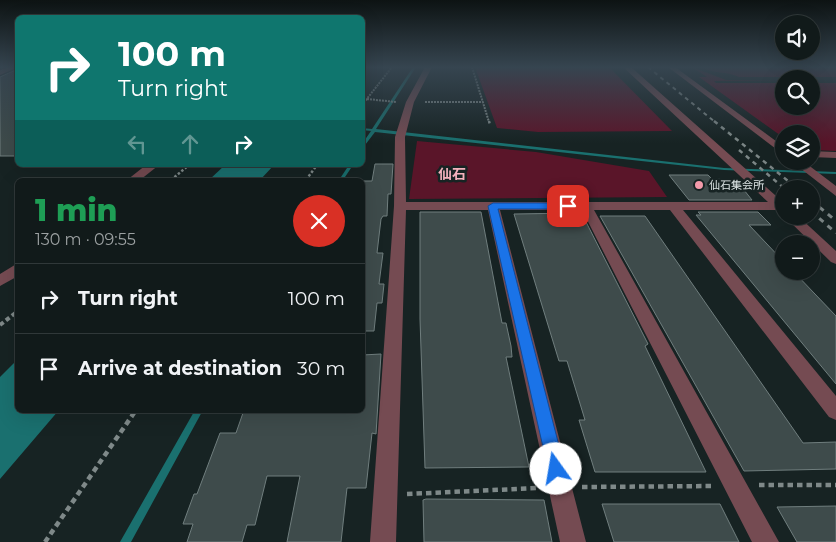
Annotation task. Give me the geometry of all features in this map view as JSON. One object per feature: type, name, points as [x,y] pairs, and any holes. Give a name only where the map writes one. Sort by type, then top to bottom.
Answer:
[{"type":"street","points":[[383,542],[400,206],[401,132],[415,92]]},
{"type":"street","points":[[655,92],[775,202]]},
{"type":"street","points":[[705,92],[775,145]]},
{"type":"street","points":[[820,154],[836,155]]},
{"type":"street","points":[[136,178],[150,167]]},
{"type":"street","points":[[809,170],[836,192]]},
{"type":"street","points":[[400,206],[775,208]]},
{"type":"street","points":[[493,206],[573,542]]},
{"type":"street","points":[[586,206],[766,542]]},
{"type":"street","points":[[674,207],[836,411]]},
{"type":"street","points":[[800,225],[836,259]]},
{"type":"street","points":[[0,281],[15,270]]},
{"type":"path","points":[[365,101],[372,92]]},
{"type":"path","points":[[480,92],[490,125]]},
{"type":"path","points":[[367,99],[385,101]]},
{"type":"path","points":[[410,102],[483,102]]},
{"type":"path","points":[[173,178],[187,167]]},
{"type":"path","points":[[307,178],[316,167]]},
{"type":"path","points":[[0,326],[15,314]]},
{"type":"path","points":[[45,542],[134,413]]},
{"type":"path","points":[[386,495],[561,487],[836,485]]},
{"type":"shaded area","points":[[484,92],[634,92],[672,131],[538,132],[497,128]]},
{"type":"shaded area","points":[[720,92],[775,92],[775,115],[820,115],[820,92],[836,92],[836,151],[820,150],[820,125],[775,125],[775,132]]},
{"type":"shaded area","points":[[417,141],[536,152],[649,171],[667,197],[409,199]]},
{"type":"water","points":[[223,167],[272,167],[262,178],[211,178]]},
{"type":"water","points":[[15,362],[15,413],[56,413],[0,479],[0,377]]},
{"type":"building","points":[[0,92],[15,92],[15,156],[0,156]]},
{"type":"building","points":[[375,164],[393,164],[391,194],[388,194],[387,216],[383,216],[381,219],[377,253],[383,253],[379,284],[384,284],[382,303],[377,303],[374,331],[365,331],[365,181],[372,181]]},
{"type":"building","points":[[669,175],[708,175],[712,179],[736,180],[752,200],[689,200]]},
{"type":"building","points":[[420,212],[481,212],[502,323],[506,323],[511,346],[512,357],[506,357],[529,467],[425,468],[420,319]]},
{"type":"building","points":[[698,212],[758,212],[771,225],[749,225],[775,252],[775,280],[802,280],[836,316],[836,384],[696,215],[701,215]]},
{"type":"building","points":[[578,213],[580,216],[583,216],[648,344],[645,346],[706,472],[595,472],[579,420],[585,420],[567,361],[559,361],[514,214]]},
{"type":"building","points":[[600,216],[645,216],[803,443],[836,442],[836,469],[744,471]]},
{"type":"building","points":[[381,354],[376,434],[372,433],[366,488],[347,488],[341,542],[287,542],[300,476],[267,476],[255,525],[247,525],[242,542],[187,542],[193,524],[183,524],[194,494],[197,494],[220,433],[236,433],[243,413],[365,413],[365,355]]},
{"type":"building","points":[[423,500],[544,500],[552,542],[424,542]]},
{"type":"building","points":[[602,504],[720,504],[739,542],[614,542]]},
{"type":"building","points":[[836,506],[836,542],[797,542],[777,507]]},
{"type":"waterway","points":[[373,130],[398,92]]},
{"type":"waterway","points":[[365,129],[373,130]]},
{"type":"waterway","points":[[365,143],[373,130]]},
{"type":"waterway","points":[[373,130],[724,169],[836,173]]},
{"type":"waterway","points":[[342,178],[350,167]]},
{"type":"waterway","points":[[125,542],[197,413]]},
{"type":"railway","points":[[679,92],[715,122]]},
{"type":"railway","points":[[714,121],[787,180]]},
{"type":"railway","points":[[739,150],[775,181]]},
{"type":"railway","points":[[820,208],[836,221]]},
{"type":"railway","points":[[820,219],[836,233]]},
{"type":"place","name":"仙石集会所","points":[[699,185]]},
{"type":"district","name":"仙石","points":[[452,174]]},
{"type":"route","points":[[556,469],[493,206],[568,206]]}]
